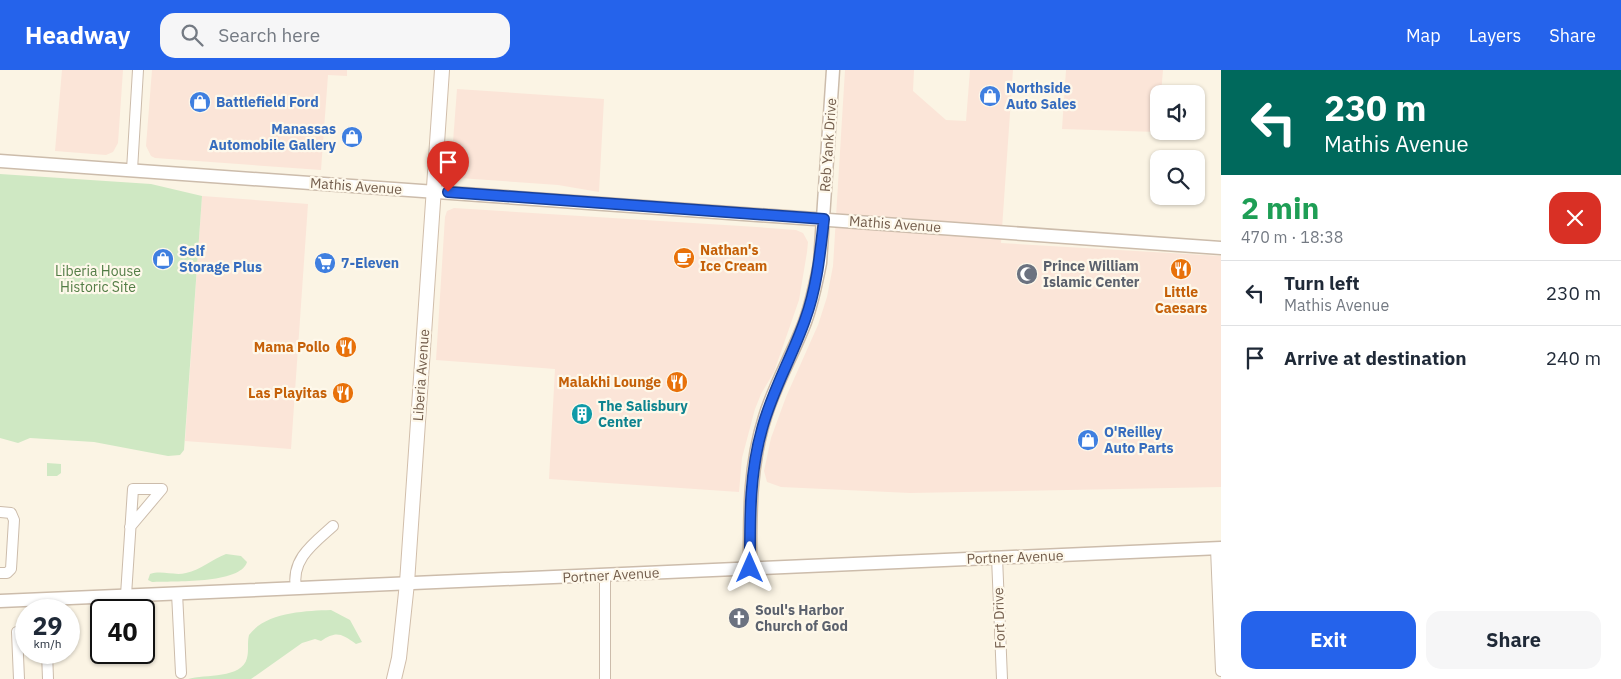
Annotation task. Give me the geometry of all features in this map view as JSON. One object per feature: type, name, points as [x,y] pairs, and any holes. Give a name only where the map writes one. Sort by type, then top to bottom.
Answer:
[{"type":"main road","name":"Liberia Avenue","points":[[394,679],[399,658],[407,583],[442,70]]},
{"type":"street","points":[[132,170],[138,70]]},
{"type":"street","name":"Reb Yank Drive","points":[[750,568],[750,499],[756,454],[770,402],[810,306],[820,263],[833,70]]},
{"type":"street","name":"Mathis Avenue","points":[[0,161],[1221,248]]},
{"type":"street","points":[[0,512],[11,513],[14,520],[11,569],[7,573],[0,573]]},
{"type":"street","points":[[296,588],[296,569],[299,560],[333,526]]},
{"type":"street","points":[[126,595],[130,527]]},
{"type":"street","points":[[1219,548],[1221,671]]},
{"type":"street","name":"Portner Avenue","points":[[80,600],[126,595],[1219,548]]},
{"type":"street","name":"Fort Drive","points":[[997,558],[1002,679]]},
{"type":"street","points":[[605,575],[605,679]]},
{"type":"street","points":[[177,593],[181,672]]},
{"type":"street","name":"Portner Avenue","points":[[0,601],[15,603]]},
{"type":"street","points":[[18,664],[19,679]]},
{"type":"street","points":[[47,664],[48,679]]},
{"type":"shaded area","points":[[62,70],[123,70],[118,143],[113,152],[106,155],[55,151]]},
{"type":"shaded area","name":"Battlefield Ford","points":[[152,70],[347,70],[347,76],[328,75],[321,170],[155,158],[151,156],[146,146]]},
{"type":"shaded area","points":[[845,70],[914,70],[913,91],[946,120],[966,121],[970,70],[1013,70],[1001,243],[1221,256],[1221,487],[910,493],[781,487],[767,482],[764,471],[771,438],[786,397],[818,325],[827,297],[833,266]]},
{"type":"shaded area","points":[[1066,70],[1163,70],[1162,85],[1150,85],[1150,132],[1062,129]]},
{"type":"shaded area","points":[[457,89],[604,99],[599,192],[558,185],[459,178],[454,176],[451,168]]},
{"type":"shaded area","points":[[202,196],[308,204],[291,449],[185,441]]},
{"type":"shaded area","points":[[454,208],[757,227],[796,230],[803,233],[808,242],[799,300],[774,372],[761,394],[755,409],[742,458],[739,492],[549,479],[555,369],[436,360],[445,217],[447,211]]},
{"type":"green space","name":"Liberia House Historic Site","points":[[0,174],[151,184],[202,196],[184,450],[180,455],[168,456],[94,442],[30,438],[18,443],[0,438]]},
{"type":"green space","points":[[47,463],[61,464],[61,473],[57,476],[47,476]]},
{"type":"green space","points":[[226,554],[241,556],[247,562],[242,569],[220,578],[174,582],[152,582],[148,580],[150,574],[154,573],[182,574],[191,572]]},
{"type":"green space","points":[[331,610],[350,620],[362,642],[356,644],[346,637],[335,635],[321,641],[315,639],[302,643],[251,679],[188,679],[231,673],[244,665],[247,658],[249,635],[256,627],[265,622],[276,617],[298,612]]},
{"type":"place","name":"Northside Auto Sales","points":[[990,96]]},
{"type":"place","name":"Battlefield Ford","points":[[200,102]]},
{"type":"place","name":"Manassas Automobile Gallery","points":[[352,137]]},
{"type":"place","name":"Nathan's Ice Cream","points":[[684,258]]},
{"type":"place","name":"Self Storage Plus","points":[[163,259]]},
{"type":"place","name":"7-Eleven","points":[[325,263]]},
{"type":"place","name":"Little Caesars","points":[[1181,269]]},
{"type":"place","name":"Prince William Islamic Center","points":[[1027,274]]},
{"type":"place","name":"Mama Pollo","points":[[346,347]]},
{"type":"place","name":"Malakhi Lounge","points":[[677,382]]},
{"type":"place","name":"Las Playitas","points":[[343,393]]},
{"type":"place","name":"The Salisbury Center","points":[[582,414]]},
{"type":"place","name":"O'Reilley Auto Parts","points":[[1088,440]]},
{"type":"place","name":"Soul's Harbor Church of God","points":[[739,618]]},
{"type":"route","points":[[448,192],[824,219],[820,263],[810,306],[770,402],[761,430],[753,470],[750,499],[750,568]]}]
